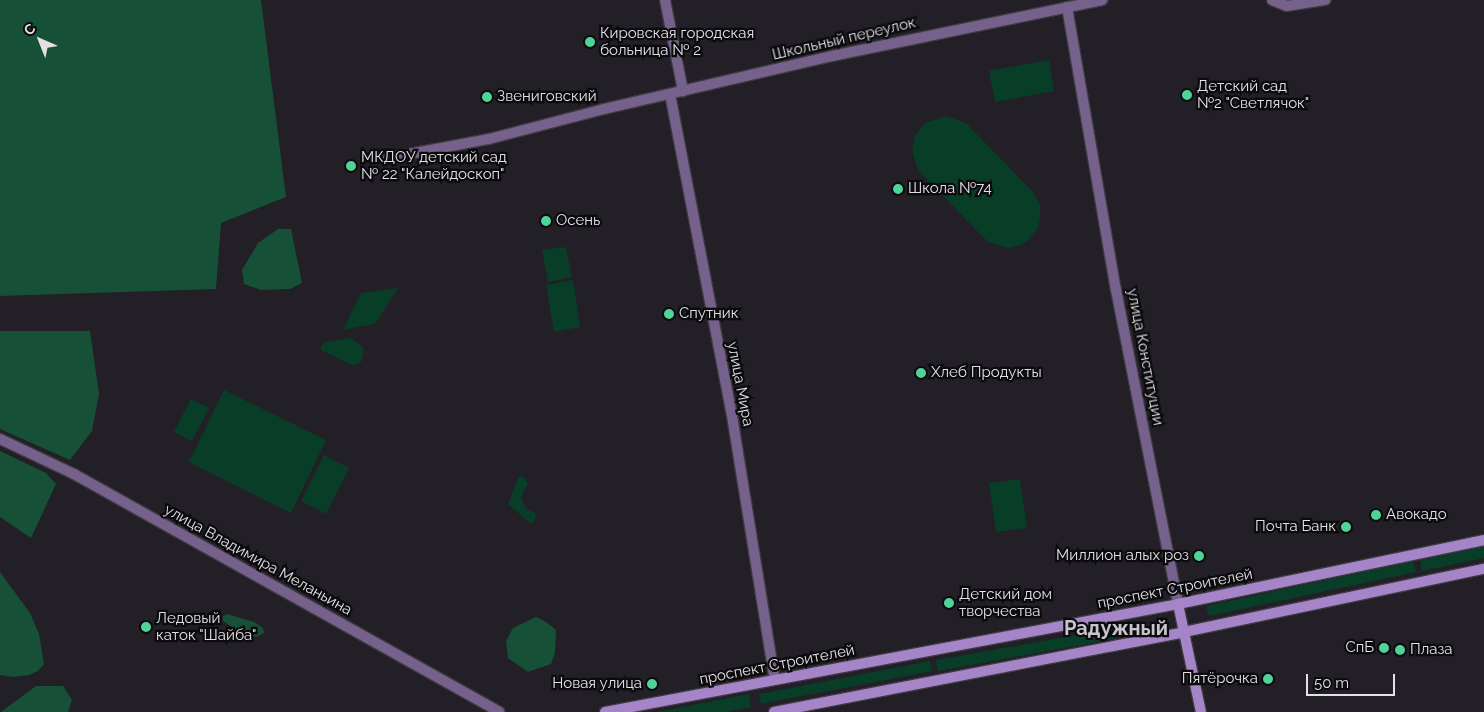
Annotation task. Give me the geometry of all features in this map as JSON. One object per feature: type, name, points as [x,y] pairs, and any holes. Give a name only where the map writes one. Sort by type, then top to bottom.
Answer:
[{"type":"street","points":[[665,0],[683,91]]},
{"type":"street","name":"Школьный переулок","points":[[388,158],[489,139],[683,91],[1102,0]]},
{"type":"street","points":[[1272,0],[1287,6],[1326,0]]},
{"type":"street","name":"улица Конституции","points":[[1066,7],[1116,290],[1201,712]]},
{"type":"street","name":"улица Мира","points":[[670,94],[733,422],[775,680]]},
{"type":"street","name":"улица Владимира Меланьина","points":[[0,439],[74,474],[499,712]]},
{"type":"street","name":"проспект Строителей","points":[[605,712],[1178,604],[1484,540]]},
{"type":"street","points":[[774,712],[1184,632],[1484,569]]},
{"type":"green space","points":[[0,0],[261,0],[286,197],[221,223],[216,289],[0,296]]},
{"type":"green space","points":[[1049,60],[1054,91],[995,102],[989,71]]},
{"type":"green space","points":[[946,116],[966,123],[1033,192],[1040,205],[1038,228],[1021,245],[1008,248],[988,242],[918,170],[912,150],[915,136],[925,123]]},
{"type":"green space","points":[[278,229],[291,229],[302,283],[290,289],[261,290],[244,284],[242,270],[258,243]]},
{"type":"green space","points":[[566,247],[572,277],[548,282],[542,250]]},
{"type":"green space","points":[[573,280],[580,327],[554,332],[546,285]]},
{"type":"green space","points":[[398,288],[375,324],[343,330],[361,293]]},
{"type":"green space","points":[[0,331],[90,331],[99,394],[92,431],[70,460],[0,429]]},
{"type":"green space","points":[[351,338],[363,347],[364,352],[361,362],[355,365],[321,350],[321,346],[325,342]]},
{"type":"green space","points":[[224,390],[326,440],[291,513],[189,462]]},
{"type":"green space","points":[[191,399],[209,408],[192,441],[174,432]]},
{"type":"green space","points":[[0,451],[46,473],[56,484],[31,538],[0,517]]},
{"type":"green space","points":[[324,455],[349,468],[326,514],[301,501]]},
{"type":"green space","points":[[523,476],[528,483],[521,497],[526,509],[534,512],[536,516],[534,522],[530,523],[508,504],[518,478]]},
{"type":"green space","points":[[1020,479],[1027,528],[996,532],[989,483]]},
{"type":"green space","points":[[1484,546],[1484,558],[1422,571],[1420,560]]},
{"type":"green space","points":[[1413,561],[1416,572],[1209,616],[1206,606]]},
{"type":"green space","points":[[0,572],[30,613],[39,634],[44,664],[38,671],[29,675],[13,677],[0,675]]},
{"type":"green space","points":[[227,614],[254,622],[263,628],[264,633],[256,637],[235,629],[223,621],[223,616]]},
{"type":"green space","points":[[536,617],[556,630],[555,653],[551,664],[528,672],[508,658],[506,641],[513,628]]},
{"type":"green space","points":[[1145,623],[1147,633],[938,671],[936,660]]},
{"type":"green space","points":[[930,661],[932,671],[761,704],[759,694]]},
{"type":"green space","points":[[36,686],[63,686],[72,700],[68,712],[1,712]]},
{"type":"green space","points":[[749,694],[751,707],[727,712],[657,712]]},
{"type":"place","name":"Кировская городская больница № 2","points":[[590,42]]},
{"type":"place","name":"Детский сад №2 \"Светлячок\"","points":[[1187,95]]},
{"type":"place","name":"Звениговский","points":[[487,97]]},
{"type":"place","name":"МКДОУ детский сад № 22 \"Калейдоскоп\"","points":[[351,166]]},
{"type":"place","name":"Школа №74","points":[[898,189]]},
{"type":"place","name":"Осень","points":[[546,221]]},
{"type":"place","name":"Спутник","points":[[669,314]]},
{"type":"place","name":"Хлеб Продукты","points":[[921,373]]},
{"type":"place","name":"Авокадо","points":[[1376,515]]},
{"type":"place","name":"Почта Банк","points":[[1346,527]]},
{"type":"place","name":"Миллион алых роз","points":[[1199,556]]},
{"type":"place","name":"Детский дом творчества","points":[[949,603]]},
{"type":"place","name":"Ледовый каток \"Шайба\"","points":[[146,627]]},
{"type":"place","name":"СпБ","points":[[1384,648]]},
{"type":"place","name":"Плаза","points":[[1400,650]]},
{"type":"place","name":"Пятёрочка","points":[[1268,679]]},
{"type":"place","name":"Новая улица","points":[[652,684]]},
{"type":"district","name":"Радужный","points":[[1116,628]]}]
